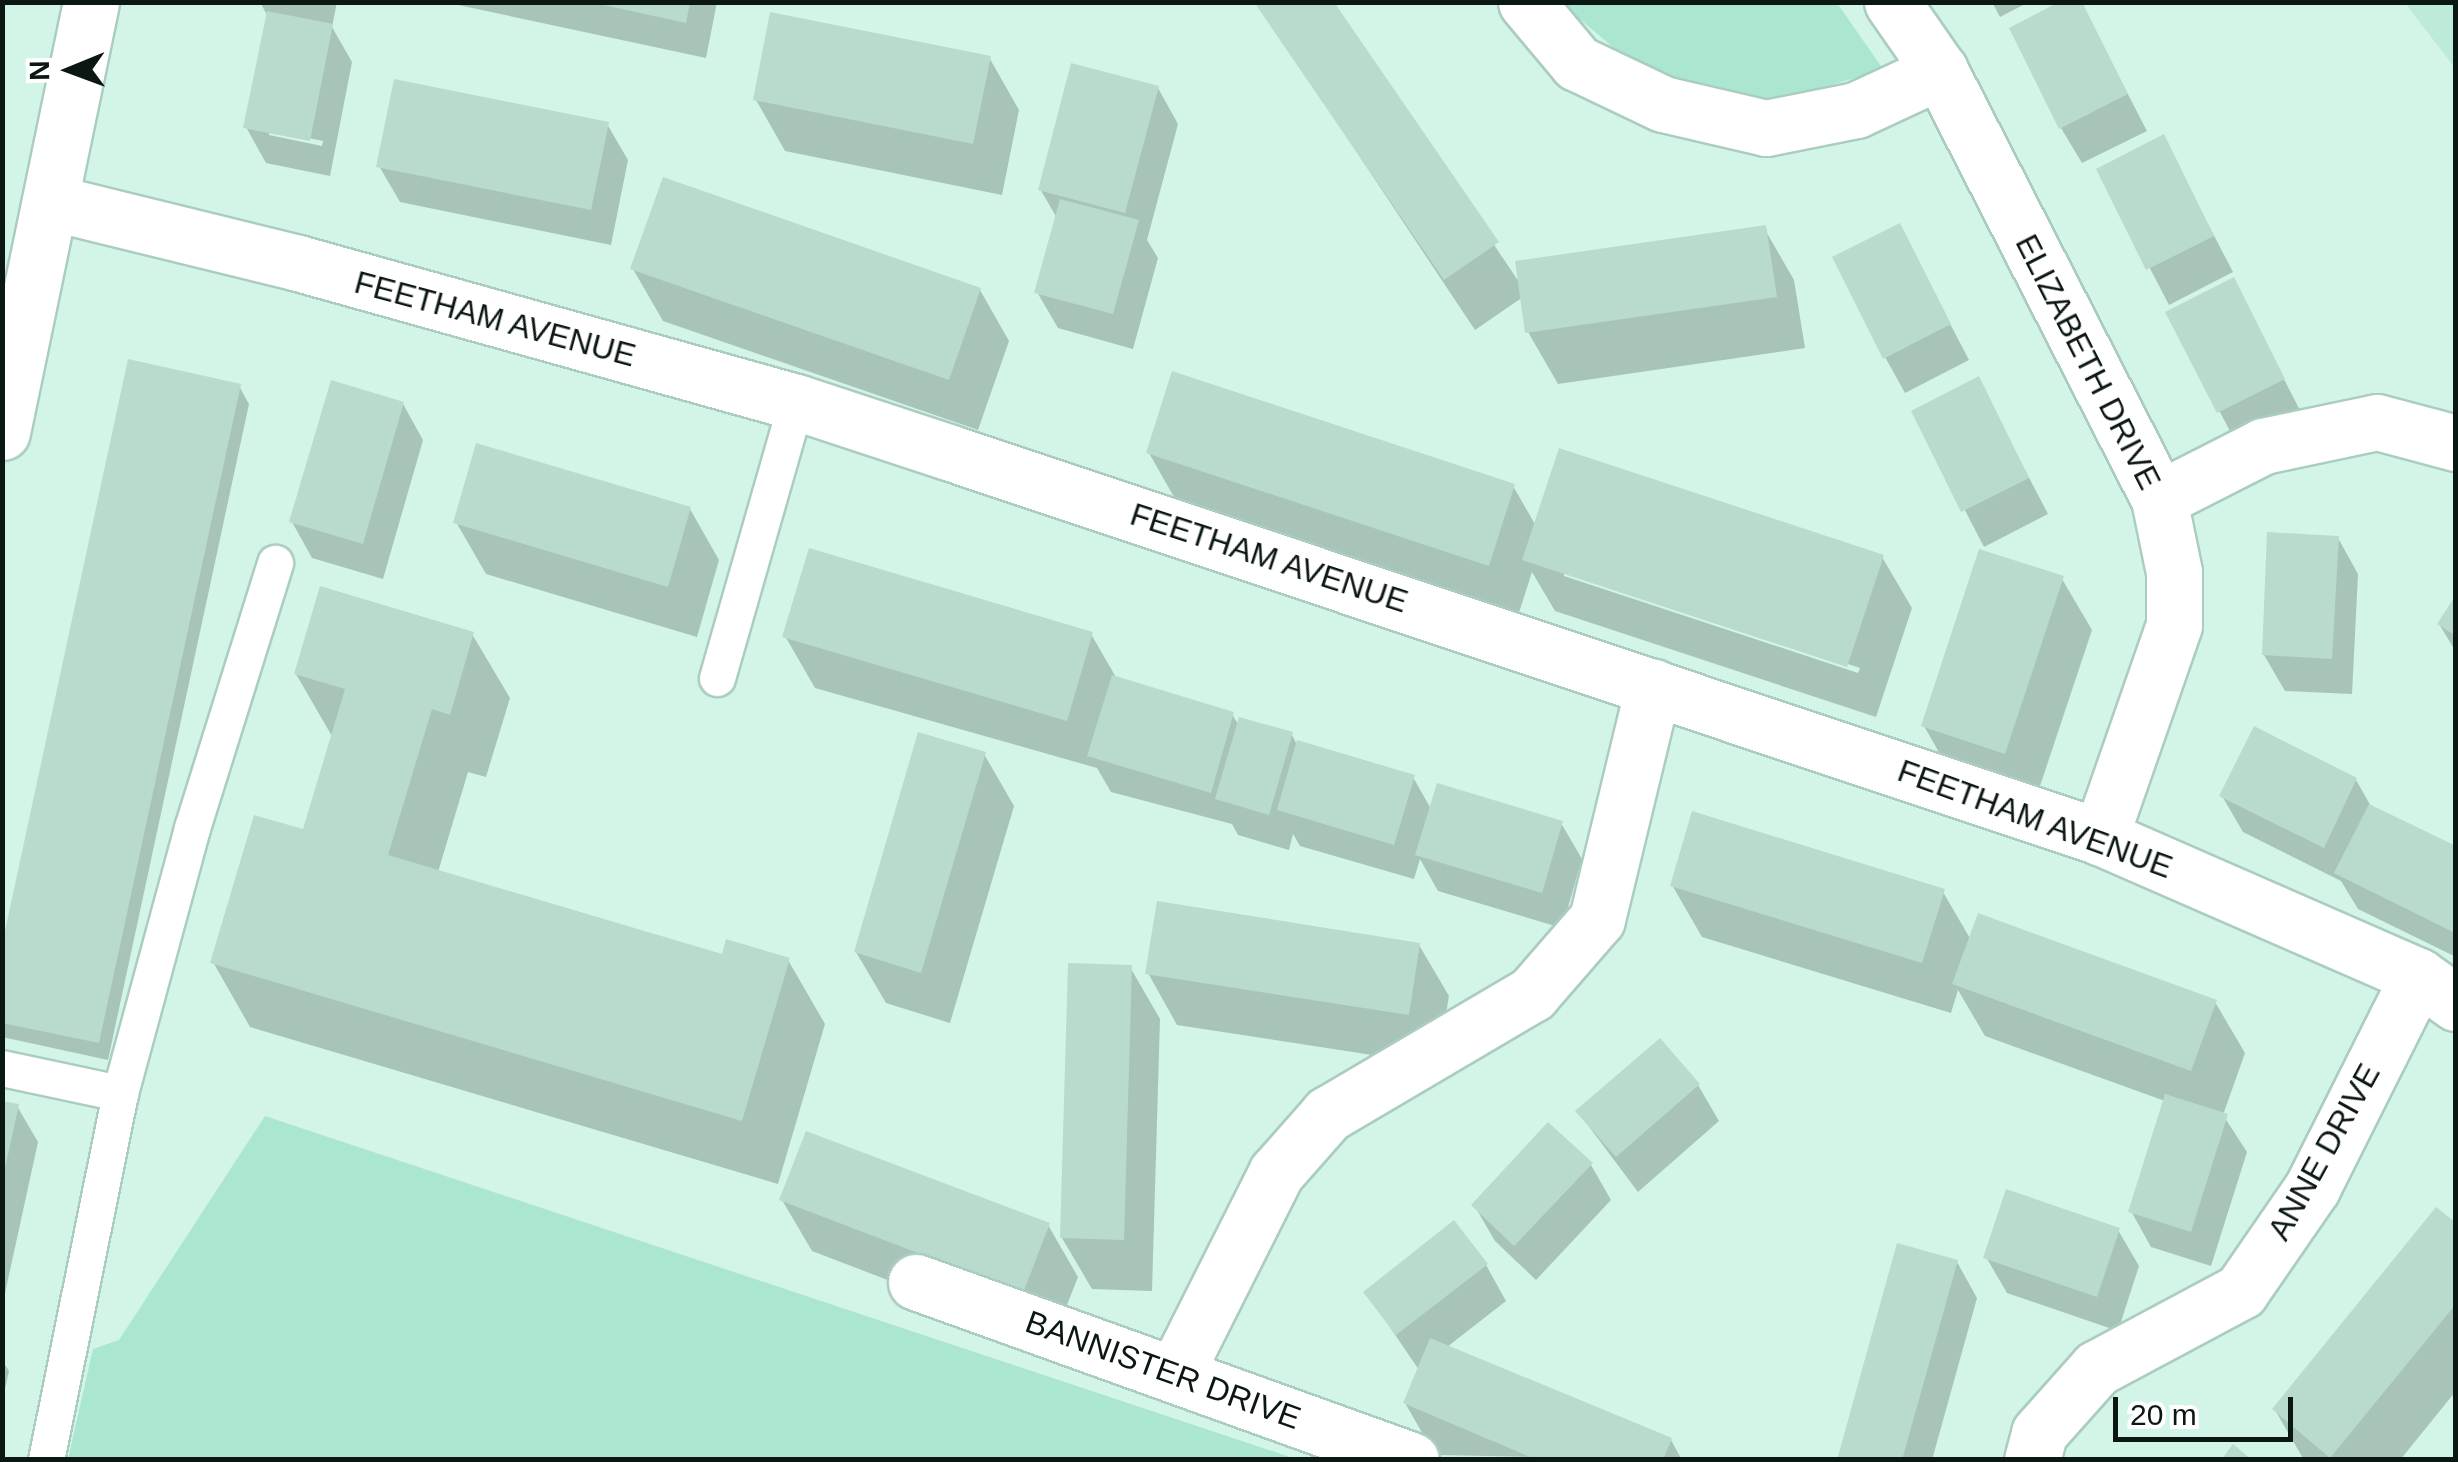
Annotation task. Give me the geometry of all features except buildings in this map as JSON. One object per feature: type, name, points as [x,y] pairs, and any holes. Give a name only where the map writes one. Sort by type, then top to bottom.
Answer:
[{"type":"street","points":[[2,432],[91,2]]},
{"type":"street","points":[[1526,2],[1576,63],[1663,104],[1766,128],[1856,110],[1940,71]]},
{"type":"street","name":"ELIZABETH DRIVE","points":[[1892,2],[1940,71],[2159,499],[2174,572],[2174,626],[2100,837]]},
{"type":"street","name":"FEETHAM AVENUE","points":[[50,202],[796,402],[2100,837],[2437,989]]},
{"type":"street","points":[[2159,499],[2263,446],[2377,422],[2456,443]]},
{"type":"street","points":[[1175,1374],[1276,1173],[1328,1114],[1532,994],[1598,919],[1653,687]]},
{"type":"street","name":"ANNE DRIVE","points":[[2032,1460],[2039,1433],[2097,1368],[2241,1291],[2312,1188],[2437,989]]},
{"type":"street","name":"BANNISTER DRIVE","points":[[916,1282],[1411,1460]]},
{"type":"lane","points":[[717,678],[796,402]]},
{"type":"lane","points":[[46,1460],[120,1092],[192,828],[275,563]]},
{"type":"lane","points":[[2,1068],[120,1092]]},
{"type":"shaded area","points":[[1561,3],[1837,3],[1883,69],[1772,104],[1656,84]]},
{"type":"shaded area","points":[[2405,3],[2455,3],[2455,68]]},
{"type":"shaded area","points":[[265,1116],[1296,1459],[68,1459],[93,1349],[119,1340]]}]
